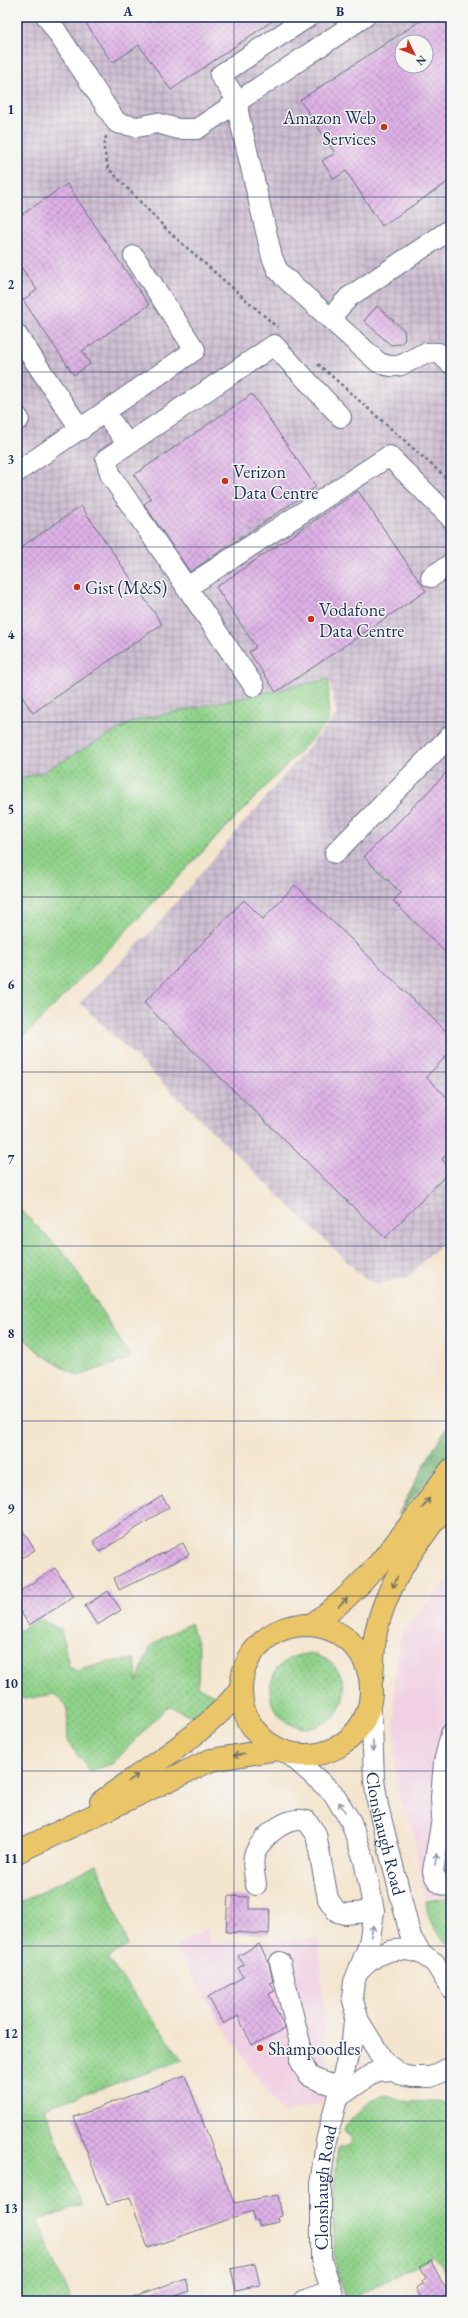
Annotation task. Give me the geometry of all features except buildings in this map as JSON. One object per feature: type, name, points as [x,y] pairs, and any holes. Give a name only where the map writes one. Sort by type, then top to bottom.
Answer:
[{"type":"main road","points":[[311,1625],[334,1610],[375,1569],[451,1470]]},
{"type":"main road","points":[[17,1852],[68,1826],[212,1760],[283,1751],[305,1755],[322,1753],[338,1747],[352,1737],[359,1728],[369,1708],[376,1632],[386,1602],[397,1577],[414,1548],[451,1499]]},
{"type":"main road","points":[[283,1751],[262,1738],[251,1724],[243,1707],[241,1688],[246,1665],[260,1644],[281,1630],[296,1625],[311,1625],[336,1632],[356,1648],[369,1670],[371,1683]]},
{"type":"main road","points":[[68,1826],[229,1706],[241,1688]]},
{"type":"street","points":[[47,17],[117,123],[137,127],[157,122],[178,129],[197,128],[364,17]]},
{"type":"street","points":[[308,17],[220,75],[238,101],[238,112],[272,257],[277,269],[284,276],[378,362],[386,366],[407,364],[424,354],[439,353],[451,364]]},
{"type":"street","points":[[278,36],[296,63]]},
{"type":"street","points":[[330,318],[349,297],[451,229]]},
{"type":"street","points":[[17,472],[134,394],[195,350],[134,256]]},
{"type":"street","points":[[17,335],[80,430]]},
{"type":"street","points":[[254,686],[110,476],[106,459],[127,443],[274,345],[341,417]]},
{"type":"street","points":[[106,413],[127,443]]},
{"type":"street","points":[[17,416],[19,419],[17,420]]},
{"type":"street","points":[[186,588],[389,456],[451,518]]},
{"type":"street","points":[[431,577],[451,564]]},
{"type":"street","points":[[335,853],[451,735]]},
{"type":"street","name":"Clonshaugh Road","points":[[369,1708],[372,1723],[374,1780],[378,1806],[411,1938],[436,1962],[451,1989]]},
{"type":"street","points":[[451,1734],[444,1762],[441,1797],[442,1818],[433,1871],[434,1876],[439,1883],[451,1886]]},
{"type":"street","name":"Clonshaugh Road","points":[[283,1751],[333,1793],[351,1822],[364,1860],[374,1911],[374,1924],[361,1969],[354,1982],[352,1997],[355,2012],[352,2041],[342,2092],[326,2141],[321,2185],[321,2259],[332,2296]]},
{"type":"street","points":[[256,1885],[255,1854],[269,1835],[284,1823],[297,1818],[307,1821],[316,1834],[328,1899],[337,1912],[345,1914],[374,1911]]},
{"type":"street","name":"Clonshaugh Road","points":[[361,1969],[371,1959],[382,1952],[396,1949],[410,1949],[436,1962]]},
{"type":"street","points":[[280,1962],[300,2043],[300,2060],[309,2076],[342,2092]]},
{"type":"street","name":"Clonshaugh Road","points":[[355,2012],[385,2063],[393,2070],[412,2077],[431,2077],[451,2067]]},
{"type":"street","name":"Clonshaugh Road","points":[[342,2092],[376,2071],[393,2070]]},
{"type":"street","points":[[431,2077],[451,2081]]},
{"type":"street","points":[[303,2301],[332,2296]]},
{"type":"path","points":[[117,123],[105,137],[104,149],[108,168],[169,232],[281,331]]},
{"type":"path","points":[[316,362],[451,482]]},
{"type":"shaded area","points":[[17,17],[451,17],[451,1234],[407,1277],[378,1284],[364,1278],[80,1003],[156,926],[337,714],[329,679],[134,721],[41,773],[17,779]]},
{"type":"shaded area","points":[[451,1577],[451,1895],[424,1898],[414,1835],[396,1787],[394,1682],[402,1631]]},
{"type":"shaded area","points":[[206,1929],[211,1943],[319,1939],[328,2076],[323,2102],[282,2114],[224,2029],[175,1947]]},
{"type":"green space","points":[[329,679],[328,722],[17,1044],[17,779],[41,773],[134,721]]},
{"type":"green space","points":[[17,1206],[68,1257],[131,1358],[78,1376],[41,1354],[17,1332]]},
{"type":"green space","points":[[451,1421],[451,1455],[398,1515],[433,1449]]},
{"type":"green space","points":[[38,1618],[61,1630],[69,1666],[76,1671],[108,1662],[135,1659],[137,1682],[150,1647],[165,1636],[191,1623],[199,1650],[198,1687],[218,1697],[192,1716],[168,1706],[112,1764],[90,1771],[68,1743],[67,1707],[54,1694],[25,1699],[17,1696],[17,1630],[22,1630]]},
{"type":"green space","points":[[307,1654],[321,1657],[333,1665],[341,1677],[344,1691],[341,1705],[333,1717],[321,1725],[307,1728],[293,1725],[281,1717],[273,1705],[270,1691],[273,1677],[281,1665],[293,1657]]},
{"type":"green space","points":[[97,1864],[128,1946],[107,1958],[183,2060],[45,2108],[82,2206],[38,2220],[71,2301],[17,2301],[17,1904]]},
{"type":"green space","points":[[451,1897],[451,1946],[441,1937],[430,1921],[426,1901]]},
{"type":"green space","points":[[386,2095],[409,2102],[437,2101],[451,2106],[451,2279],[434,2257],[346,2301],[340,2282],[333,2244],[333,2206],[338,2148],[339,2146],[349,2146],[352,2137],[343,2130],[345,2126],[371,2100]]},
{"type":"place","name":"Amazon Web Services","points":[[384,127]]},
{"type":"place","name":"Verizon Data Centre","points":[[225,481]]},
{"type":"place","name":"Gist (M&S)","points":[[77,587]]},
{"type":"place","name":"Vodafone Data Centre","points":[[311,619]]},
{"type":"place","name":"Shampoodles","points":[[260,2048]]}]
